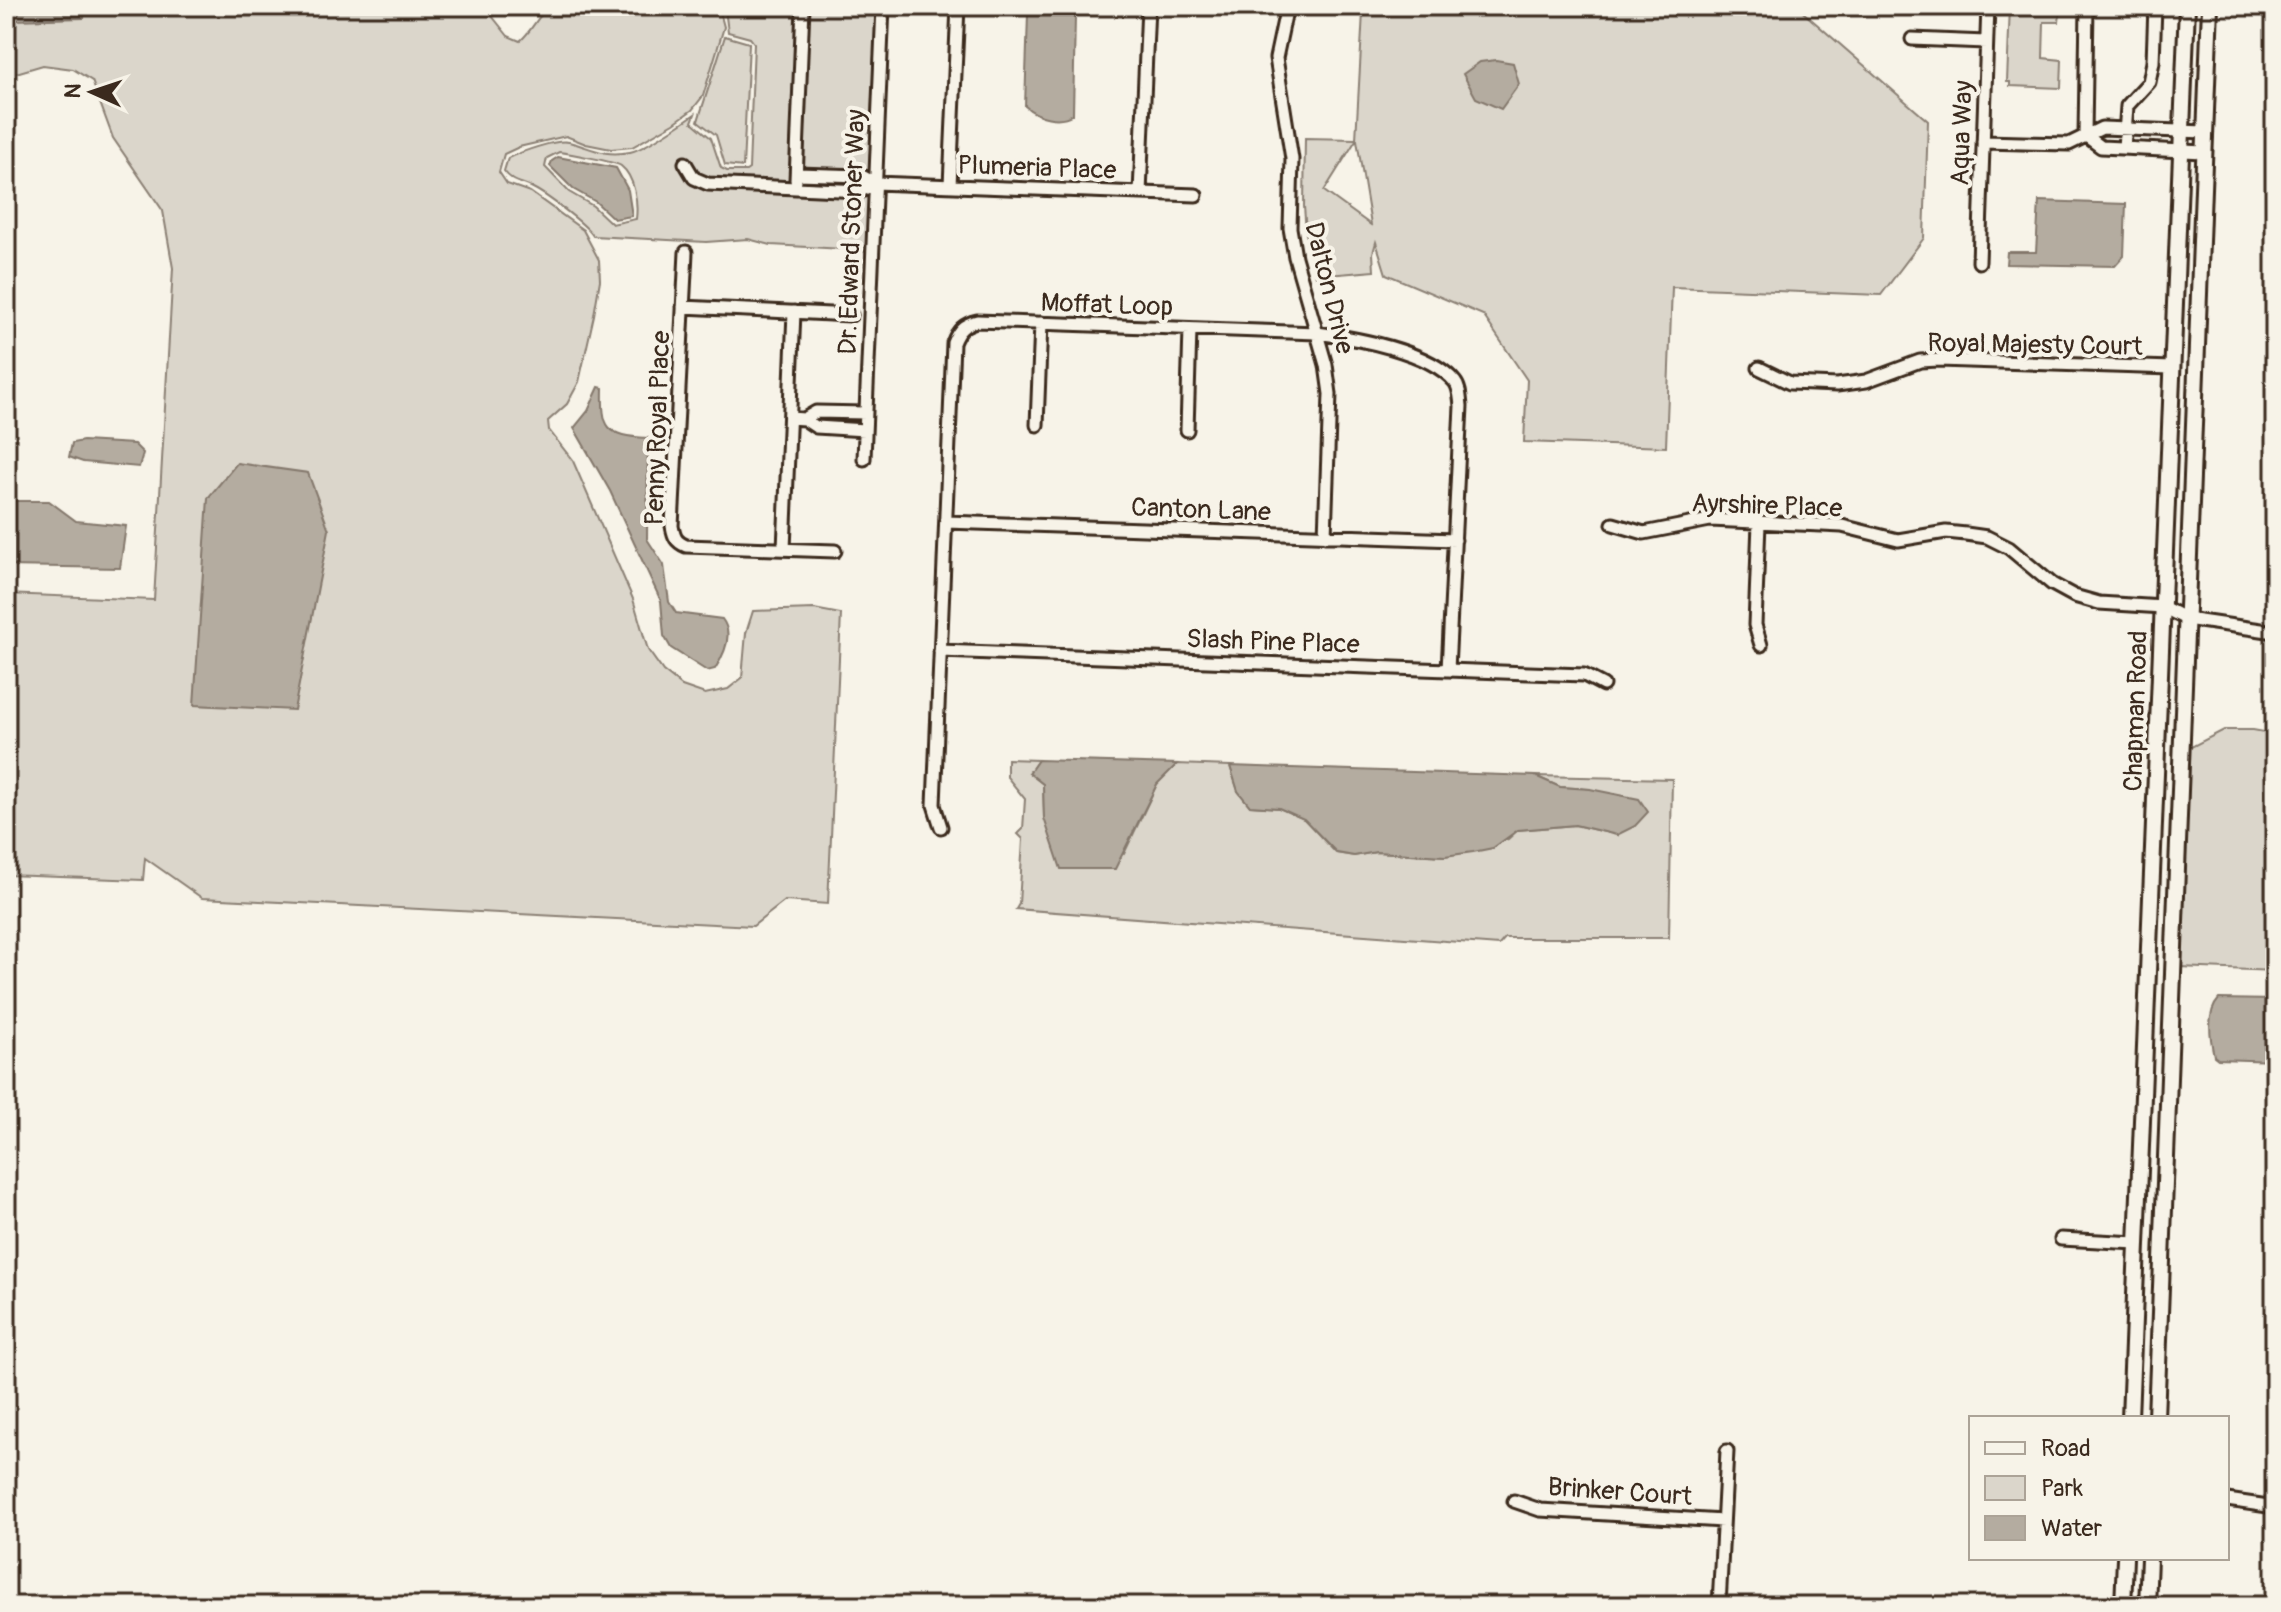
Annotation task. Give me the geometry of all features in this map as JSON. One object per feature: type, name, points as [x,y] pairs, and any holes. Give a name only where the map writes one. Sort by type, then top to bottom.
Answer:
[{"type":"street","points":[[796,188],[803,6]]},
{"type":"street","name":"Dr. Edward Stoner Way","points":[[864,459],[883,6]]},
{"type":"street","points":[[950,185],[958,6]]},
{"type":"street","points":[[1140,193],[1148,6]]},
{"type":"street","name":"Dalton Drive","points":[[1287,6],[1276,58],[1292,159],[1290,228],[1295,257],[1326,365],[1330,394],[1325,536]]},
{"type":"street","name":"Aqua Way","points":[[1979,262],[1988,6]]},
{"type":"street","points":[[2085,135],[2087,6]]},
{"type":"street","points":[[2124,148],[2127,106],[2149,82],[2153,62],[2155,6]]},
{"type":"street","name":"Chapman Road","points":[[2130,1416],[2187,6]]},
{"type":"street","name":"Chapman Road","points":[[2156,1416],[2210,6]]},
{"type":"street","points":[[1912,39],[1986,42]]},
{"type":"street","points":[[1983,142],[2069,144],[2102,128],[2205,132]]},
{"type":"street","points":[[2085,135],[2101,147],[2204,152]]},
{"type":"street","points":[[685,163],[694,178],[708,184],[861,191],[875,183]]},
{"type":"street","points":[[797,174],[862,176],[875,183]]},
{"type":"street","points":[[835,190],[836,175]]},
{"type":"street","name":"Plumeria Place","points":[[875,183],[1196,195]]},
{"type":"street","name":"Penny Royal Place","points":[[686,252],[673,536],[686,546],[835,551]]},
{"type":"street","points":[[683,307],[851,315]]},
{"type":"street","points":[[784,549],[794,312]]},
{"type":"street","name":"Moffat Loop","points":[[941,827],[934,805],[953,343],[957,332],[968,323],[1317,333],[1355,338],[1392,348],[1435,367],[1458,385],[1461,406],[1448,670]]},
{"type":"street","points":[[1037,425],[1041,323]]},
{"type":"street","points":[[1187,430],[1190,329]]},
{"type":"street","name":"Royal Majesty Court","points":[[1759,368],[1790,383],[1837,385],[1866,381],[1920,361],[2172,368]]},
{"type":"street","points":[[804,419],[816,412],[866,413]]},
{"type":"street","points":[[822,427],[823,412]]},
{"type":"street","points":[[836,428],[837,413]]},
{"type":"street","points":[[790,418],[804,419],[822,427],[865,430]]},
{"type":"street","name":"Ayrshire Place","points":[[1613,524],[1644,533],[1710,520],[1842,526],[1898,540],[1946,532],[1987,537],[2009,548],[2052,584],[2074,596],[2099,603],[2163,607],[2186,619],[2275,632]]},
{"type":"street","name":"Canton Lane","points":[[946,522],[1455,540]]},
{"type":"street","points":[[1759,523],[1755,625],[1761,645]]},
{"type":"street","name":"Slash Pine Place","points":[[940,651],[1584,675],[1603,685]]},
{"type":"street","points":[[2145,1056],[2170,1057]]},
{"type":"street","points":[[2061,1239],[2137,1243]]},
{"type":"street","points":[[1719,1606],[1727,1451]]},
{"type":"street","points":[[2229,1500],[2275,1507]]},
{"type":"street","name":"Brinker Court","points":[[1514,1501],[1540,1510],[1723,1521]]},
{"type":"street","points":[[2123,1606],[2125,1560]]},
{"type":"street","points":[[2147,1606],[2149,1560]]},
{"type":"green space","points":[[85,6],[484,6],[508,36],[520,41],[550,6],[712,6],[720,12],[724,27],[703,96],[692,110],[632,147],[611,149],[566,136],[519,147],[504,154],[499,172],[507,184],[530,192],[583,230],[599,260],[600,280],[579,382],[567,404],[548,421],[549,430],[573,461],[633,599],[648,650],[663,671],[682,686],[705,694],[728,689],[742,678],[746,633],[753,611],[814,609],[841,614],[828,904],[785,901],[753,926],[202,898],[145,858],[143,880],[6,875],[6,594],[154,600],[173,268],[163,211],[113,138],[92,81],[73,69],[43,65],[6,76],[6,18],[83,18]]},
{"type":"green space","points":[[721,6],[876,6],[869,174],[830,170],[829,195],[861,196],[869,193],[866,266],[866,253],[862,250],[771,245],[748,239],[706,242],[593,236],[555,202],[513,180],[504,171],[508,158],[556,142],[569,142],[605,153],[630,152],[695,114],[692,122],[711,138],[721,168],[727,171],[749,169],[754,43],[750,38],[728,32],[725,9]],"holes":[[[559,152],[621,166],[630,177],[634,191],[636,219],[612,224],[593,206],[569,192],[545,167],[547,158]]]},
{"type":"green space","points":[[1304,6],[1796,6],[1928,121],[1924,238],[1881,295],[1672,287],[1666,447],[1524,442],[1527,380],[1483,315],[1386,274],[1376,242],[1374,271],[1316,276],[1306,233],[1305,138],[1356,139],[1363,12],[1302,10]],"holes":[[[1357,140],[1371,225],[1324,191]]]},
{"type":"green space","points":[[2010,6],[2061,6],[2059,22],[2044,22],[2043,58],[2062,60],[2061,88],[2010,86],[2007,82]]},
{"type":"green space","points":[[725,36],[749,43],[743,167],[725,165],[716,135],[698,121]]},
{"type":"green space","points":[[2224,730],[2275,734],[2275,971],[2179,967],[2189,748]]},
{"type":"green space","points":[[1007,759],[1038,760],[1029,773],[1043,784],[1044,818],[1124,854],[1157,784],[1177,764],[1230,766],[1238,791],[1250,806],[1279,808],[1304,819],[1336,853],[1354,856],[1376,852],[1445,856],[1508,839],[1518,830],[1575,825],[1617,835],[1590,789],[1560,787],[1535,776],[1672,779],[1669,938],[1505,938],[1499,945],[1016,909],[1019,904],[1023,839],[1018,834],[1023,829],[1025,799],[1007,777]]},
{"type":"water","points":[[6,6],[85,6],[84,18],[13,20],[6,18]]},
{"type":"water","points":[[1036,9],[1067,11],[1075,17],[1073,114],[1067,117],[1048,118],[1025,106],[1028,14]]},
{"type":"water","points":[[1496,60],[1513,63],[1519,84],[1501,109],[1476,98],[1463,74],[1480,62]]},
{"type":"water","points":[[558,157],[616,168],[628,190],[632,216],[614,219],[596,202],[573,189],[550,166]]},
{"type":"water","points":[[2039,201],[2126,204],[2124,256],[2115,266],[2006,264],[2007,252],[2036,252]]},
{"type":"water","points":[[599,387],[603,388],[605,421],[609,427],[623,435],[648,438],[647,539],[664,565],[669,602],[676,613],[722,619],[726,625],[726,644],[715,669],[707,671],[671,648],[664,636],[661,601],[610,491],[574,428],[588,411]]},
{"type":"water","points":[[72,443],[134,444],[143,453],[139,467],[83,462],[69,457]]},
{"type":"water","points":[[237,463],[308,473],[329,530],[294,710],[194,705],[208,498]]},
{"type":"water","points":[[6,501],[49,501],[76,521],[126,526],[120,568],[6,566]]},
{"type":"water","points":[[1038,760],[1177,764],[1157,784],[1115,869],[1061,869],[1044,818],[1043,784],[1029,773]]},
{"type":"water","points":[[1230,766],[1535,776],[1560,787],[1590,789],[1639,799],[1648,812],[1635,826],[1617,835],[1575,825],[1518,830],[1493,848],[1445,856],[1376,852],[1354,856],[1337,853],[1304,819],[1279,808],[1250,806],[1238,791]]},
{"type":"water","points":[[2219,999],[2275,1000],[2275,1061],[2218,1059],[2214,1056],[2211,1018]]}]
